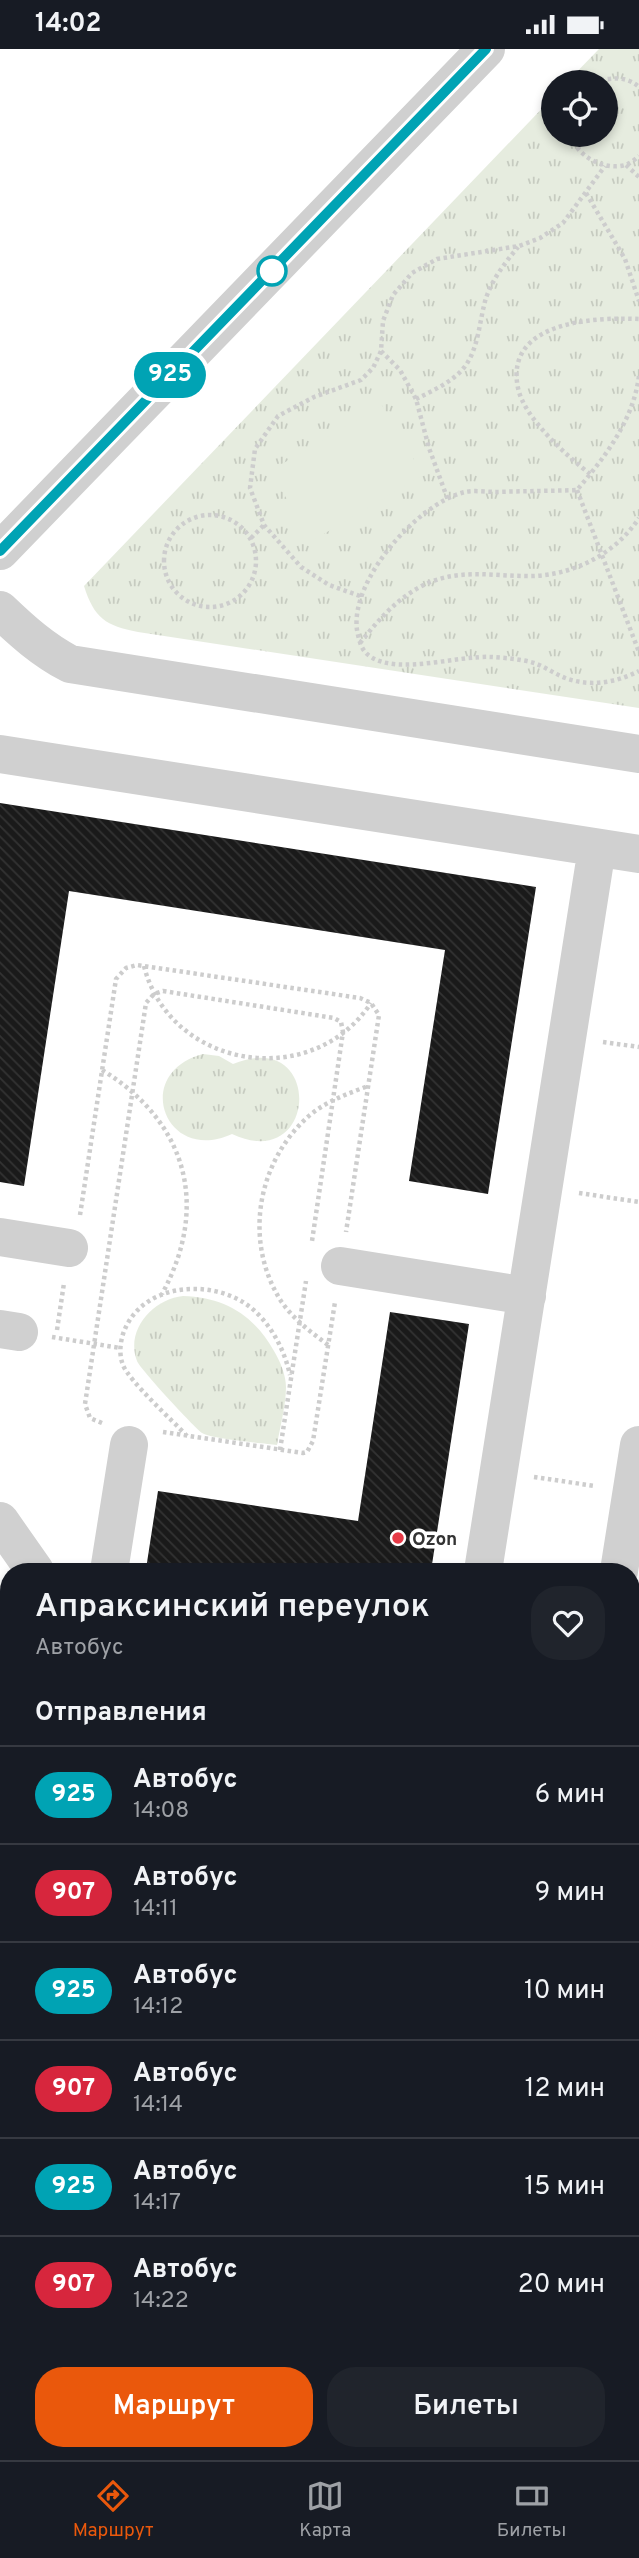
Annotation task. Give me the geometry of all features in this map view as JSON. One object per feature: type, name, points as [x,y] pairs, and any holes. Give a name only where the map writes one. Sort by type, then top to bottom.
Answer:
[{"type":"street","points":[[0,551],[486,49]]},
{"type":"street","points":[[0,610],[29,637],[71,664],[639,754]]},
{"type":"street","points":[[0,754],[639,854]]},
{"type":"street","points":[[484,1563],[597,848]]},
{"type":"street","points":[[0,1237],[69,1248]]},
{"type":"street","points":[[320,1260],[527,1296]]},
{"type":"street","points":[[110,1563],[131,1433]]},
{"type":"street","points":[[620,1563],[636,1470]]},
{"type":"street","points":[[0,1521],[29,1563]]},
{"type":"path","points":[[618,78],[639,87]]},
{"type":"path","points":[[578,147],[585,156],[605,166],[626,165],[639,156]]},
{"type":"path","points":[[626,165],[639,177]]},
{"type":"path","points":[[360,596],[329,585],[300,568],[264,525],[250,488],[255,449],[278,416],[314,397],[361,380],[373,368],[380,351],[383,321],[393,295],[412,273],[437,259],[519,246],[540,238],[563,223],[605,166]]},
{"type":"path","points":[[586,193],[625,259],[639,300]]},
{"type":"path","points":[[416,399],[448,382],[464,369],[473,353],[492,284],[519,246]]},
{"type":"path","points":[[590,474],[566,455],[533,415],[518,391],[516,375],[519,362],[527,347],[547,330],[589,320],[639,319]]},
{"type":"path","points":[[380,351],[400,370],[416,399],[429,448],[448,500]]},
{"type":"path","points":[[639,376],[624,424],[603,459],[577,490],[466,492],[448,500],[399,537],[369,576],[360,596],[356,622],[360,644],[371,657],[390,662],[425,664],[462,658],[511,659],[534,663],[568,679],[592,683],[619,681],[639,671]]},
{"type":"path","points":[[577,490],[639,652]]},
{"type":"path","points":[[215,514],[236,522],[251,538],[257,560],[255,571],[252,582],[237,599],[217,607],[195,604],[176,592],[165,573],[165,551],[175,530],[193,517],[215,514]]},
{"type":"path","points":[[360,644],[392,606],[429,583],[451,576],[477,573],[550,575],[573,569],[618,544],[639,518]]},
{"type":"path","points":[[251,538],[264,525]]},
{"type":"path","points":[[144,966],[154,994],[174,1020],[193,1036],[236,1056],[284,1058],[307,1052],[329,1043],[364,1014],[371,1003]]},
{"type":"path","points":[[120,1348],[25,1333],[69,1248],[75,1245],[116,979],[126,968],[144,966],[360,998],[371,1003],[379,1015],[368,1086],[300,1323],[280,1450]]},
{"type":"path","points":[[163,991],[334,1018],[341,1022],[343,1032],[334,1099],[320,1260],[328,1345],[312,1448],[303,1453],[187,1436],[131,1433],[90,1418],[85,1409],[146,1003],[154,994],[163,991]]},
{"type":"path","points":[[102,1070],[148,1105],[164,1127],[177,1153],[184,1178],[187,1201],[185,1235],[179,1258],[161,1295]]},
{"type":"path","points":[[328,1345],[300,1323],[282,1302],[266,1267],[259,1228],[260,1202],[267,1177],[285,1142],[312,1114],[334,1099],[368,1086]]},
{"type":"path","points":[[544,1187],[639,1202]]},
{"type":"path","points":[[187,1436],[125,1369],[120,1348],[125,1328],[139,1308],[161,1295],[188,1289],[204,1289],[244,1303],[271,1329],[283,1352],[291,1379]]},
{"type":"path","points":[[499,1471],[636,1470]]},
{"type":"green space","points":[[599,49],[639,49],[639,708],[138,632],[117,627],[103,619],[92,606],[84,586],[541,110],[541,147],[618,147],[618,70],[579,70]]},
{"type":"green space","points":[[382,405],[423,475],[312,541],[270,471]]},
{"type":"green space","points":[[203,1054],[219,1056],[233,1064],[263,1058],[283,1065],[296,1080],[299,1100],[295,1120],[282,1135],[261,1141],[232,1134],[209,1140],[189,1137],[174,1127],[165,1113],[163,1096],[168,1079],[181,1064]]},
{"type":"green space","points":[[183,1296],[225,1304],[247,1318],[266,1338],[286,1382],[277,1445],[226,1439],[202,1433],[137,1361],[135,1338],[145,1318],[162,1303]]},
{"type":"building","points":[[0,803],[536,887],[488,1194],[409,1181],[445,950],[69,891],[24,1186],[0,1182]]},
{"type":"building","points":[[390,1312],[469,1324],[432,1563],[147,1563],[158,1491],[358,1521]]},
{"type":"bus line","name":"925","points":[[0,551],[486,49]]},
{"type":"place","name":"Ozon","points":[[398,1538]]}]
